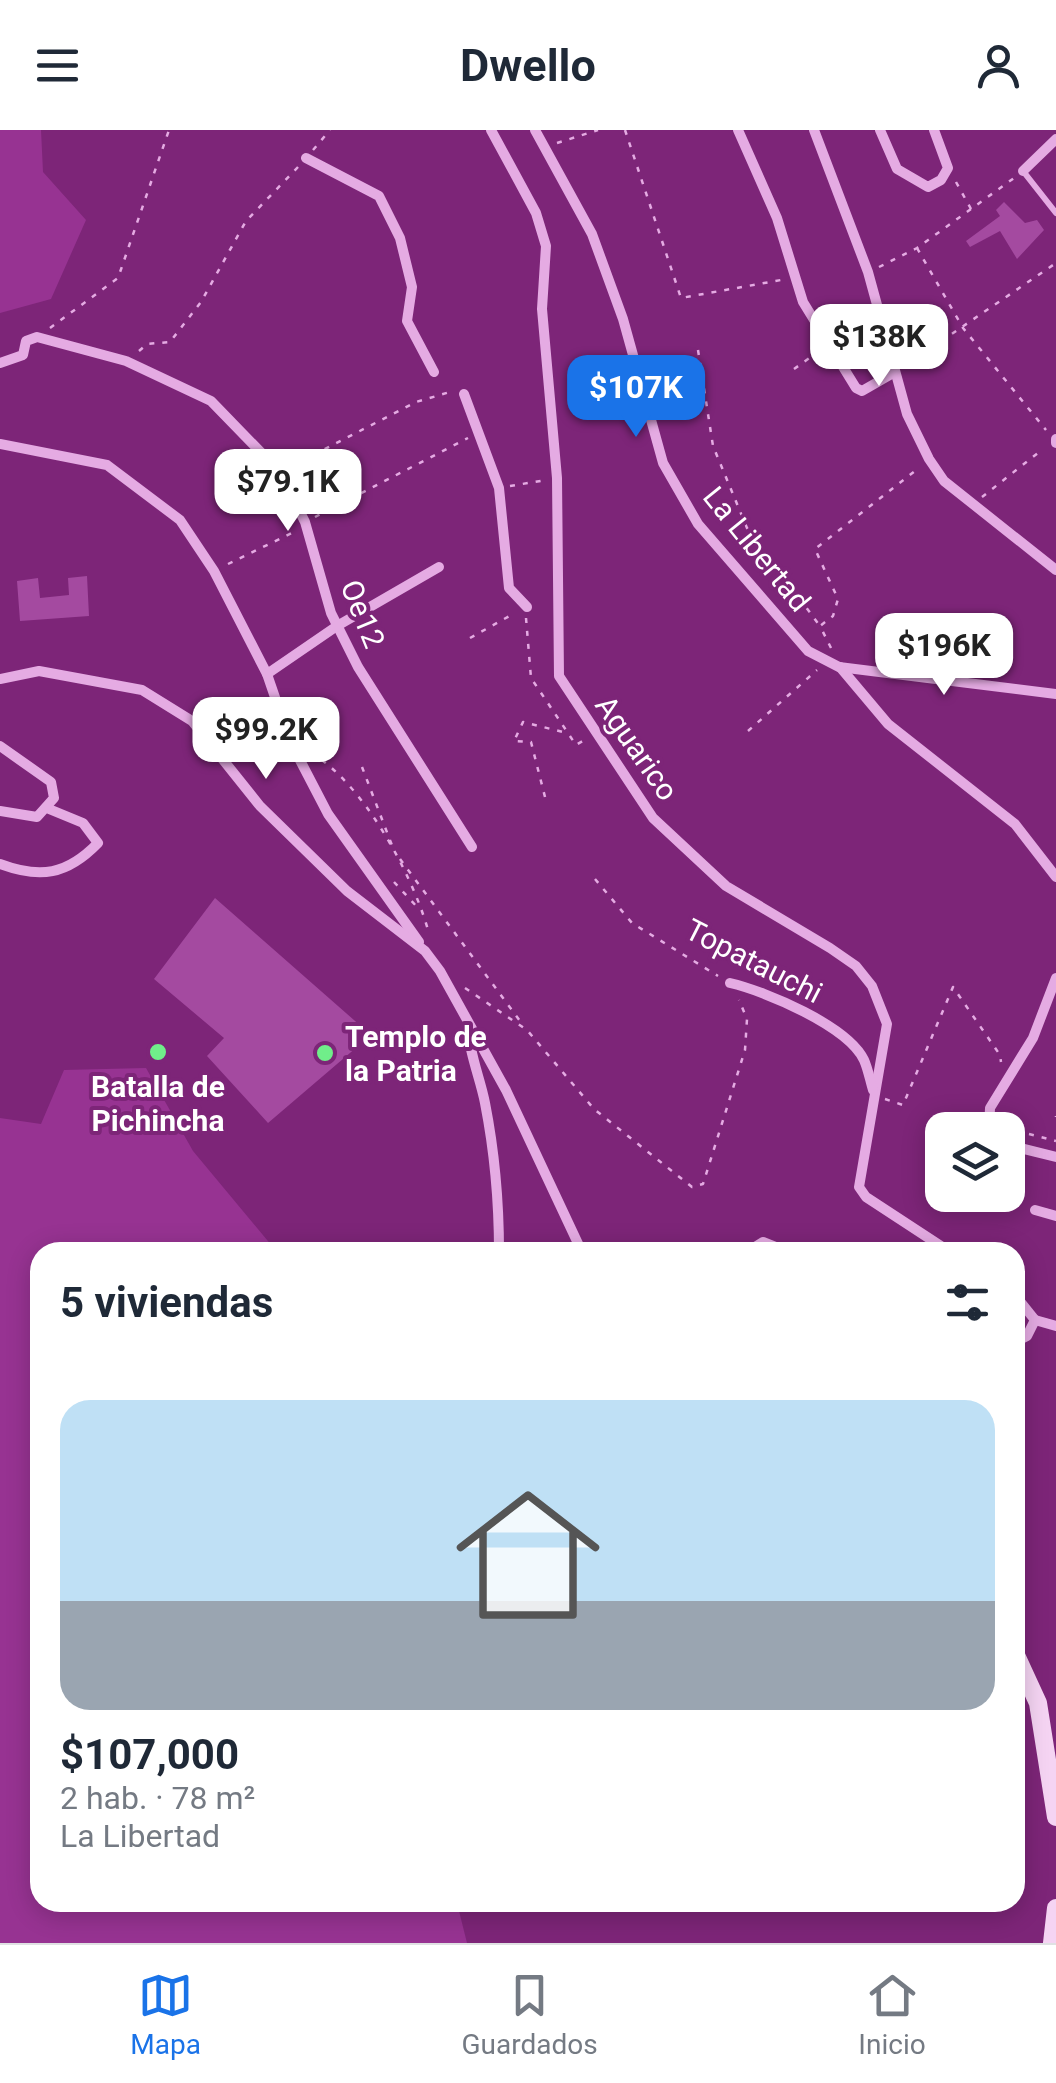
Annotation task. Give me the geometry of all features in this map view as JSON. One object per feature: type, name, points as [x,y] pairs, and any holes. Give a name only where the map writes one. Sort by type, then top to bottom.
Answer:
[{"type":"street","name":"Aguarico","points":[[490,130],[544,230],[548,262],[542,309],[557,478],[557,669],[653,818],[726,886],[830,948],[856,966],[872,986],[886,1024],[859,1187],[866,1197],[935,1242]]},
{"type":"street","name":"La Libertad","points":[[534,130],[592,234],[611,285],[663,464],[698,524],[808,651],[839,666],[1056,694]]},
{"type":"street","points":[[738,130],[777,218],[803,302],[856,388],[862,391],[895,372]]},
{"type":"street","points":[[814,130],[868,272],[907,414],[928,460],[944,481],[1056,570]]},
{"type":"street","points":[[880,130],[897,169],[914,183],[928,187],[941,180],[948,168],[934,130]]},
{"type":"street","points":[[1023,171],[1056,140]]},
{"type":"street","points":[[306,158],[379,196],[400,238],[412,287],[406,321],[434,372]]},
{"type":"street","name":"Oe12","points":[[37,338],[126,361],[211,401],[280,472],[306,522],[337,626],[358,667],[472,846]]},
{"type":"street","points":[[2,365],[23,355],[26,341],[37,338]]},
{"type":"street","points":[[464,394],[499,488],[509,588],[527,607]]},
{"type":"street","points":[[0,444],[107,465],[180,520],[214,570],[267,674],[290,741],[328,814],[440,971],[506,1090],[577,1242]]},
{"type":"street","points":[[267,674],[337,626],[439,567]]},
{"type":"street","points":[[839,666],[888,724],[1016,824],[1056,878]]},
{"type":"street","points":[[0,679],[52,672],[142,690],[158,698],[192,720],[260,806],[347,891],[425,951]]},
{"type":"street","points":[[0,746],[51,782],[54,798],[49,809],[36,817],[0,811]]},
{"type":"street","points":[[0,864],[26,875],[47,875],[67,868],[98,843],[83,823],[49,809]]},
{"type":"street","points":[[990,1112],[1033,1038],[1056,978]]},
{"type":"street","name":"Topatauchi","points":[[730,983],[765,991],[845,1038],[863,1057],[874,1096]]},
{"type":"street","points":[[468,1020],[468,1047],[484,1098],[500,1185],[498,1242]]},
{"type":"street","points":[[1025,1149],[1056,1157]]},
{"type":"street","points":[[1035,1210],[1056,1216]]},
{"type":"street","points":[[1025,1308],[1035,1320],[1056,1326]]},
{"type":"street","points":[[1025,1337],[1035,1320]]},
{"type":"street","points":[[1025,1675],[1038,1703],[1056,1817]]},
{"type":"street","points":[[1052,1943],[1056,1908]]},
{"type":"lane","points":[[1023,171],[1056,212]]},
{"type":"path","points":[[37,338],[118,278],[169,130]]},
{"type":"path","points":[[126,361],[147,344],[170,342],[201,302],[246,221],[330,130]]},
{"type":"path","points":[[546,147],[598,130]]},
{"type":"path","points":[[625,130],[681,298],[793,278]]},
{"type":"path","points":[[948,168],[971,208]]},
{"type":"path","points":[[868,272],[917,248],[1023,171]]},
{"type":"path","points":[[917,248],[963,328],[1055,440],[972,504]]},
{"type":"path","points":[[895,372],[1056,263]]},
{"type":"path","points":[[794,369],[831,343]]},
{"type":"path","points":[[698,350],[713,446],[747,528],[820,626],[839,666]]},
{"type":"path","points":[[280,472],[416,402],[448,392],[464,394]]},
{"type":"path","points":[[214,570],[262,549],[478,432]]},
{"type":"path","points":[[820,626],[833,616],[838,598],[815,550],[928,460]]},
{"type":"path","points":[[499,488],[557,478]]},
{"type":"path","points":[[470,638],[527,607],[531,678],[576,744],[596,734]]},
{"type":"path","points":[[748,731],[826,662]]},
{"type":"path","points":[[309,711],[325,761]]},
{"type":"path","points":[[544,798],[531,742],[514,741],[514,736],[523,722],[568,733]]},
{"type":"path","points":[[290,741],[336,767],[527,1030],[594,1109],[692,1187],[703,1184],[744,1050],[747,1019],[730,983]]},
{"type":"path","points":[[362,767],[429,933]]},
{"type":"path","name":"Topatauchi","points":[[595,879],[632,923],[730,983]]},
{"type":"path","points":[[440,971],[527,1030]]},
{"type":"path","points":[[874,1096],[903,1104],[953,986],[1000,1055],[1001,1067]]},
{"type":"shaded area","points":[[0,130],[41,130],[43,172],[86,220],[51,299],[0,313]]},
{"type":"shaded area","points":[[319,451],[338,501],[322,512],[300,460]]},
{"type":"shaded area","points":[[146,1068],[193,1151],[269,1242],[30,1242],[30,1912],[459,1912],[467,1943],[0,1943],[0,1118],[41,1124],[64,1070]]},
{"type":"building","points":[[1004,202],[1025,223],[1037,220],[1044,230],[1017,259],[1000,231],[970,247],[966,241],[1000,216],[996,210]]},
{"type":"building","points":[[87,576],[89,616],[20,621],[17,581],[38,578],[40,598],[69,595],[68,578]]},
{"type":"building","points":[[215,898],[371,1035],[268,1123],[207,1056],[224,1038],[154,979]]},
{"type":"place","name":"Batalla de Pichincha","points":[[158,1052]]},
{"type":"place","name":"Templo de la Patria","points":[[325,1053]]}]
